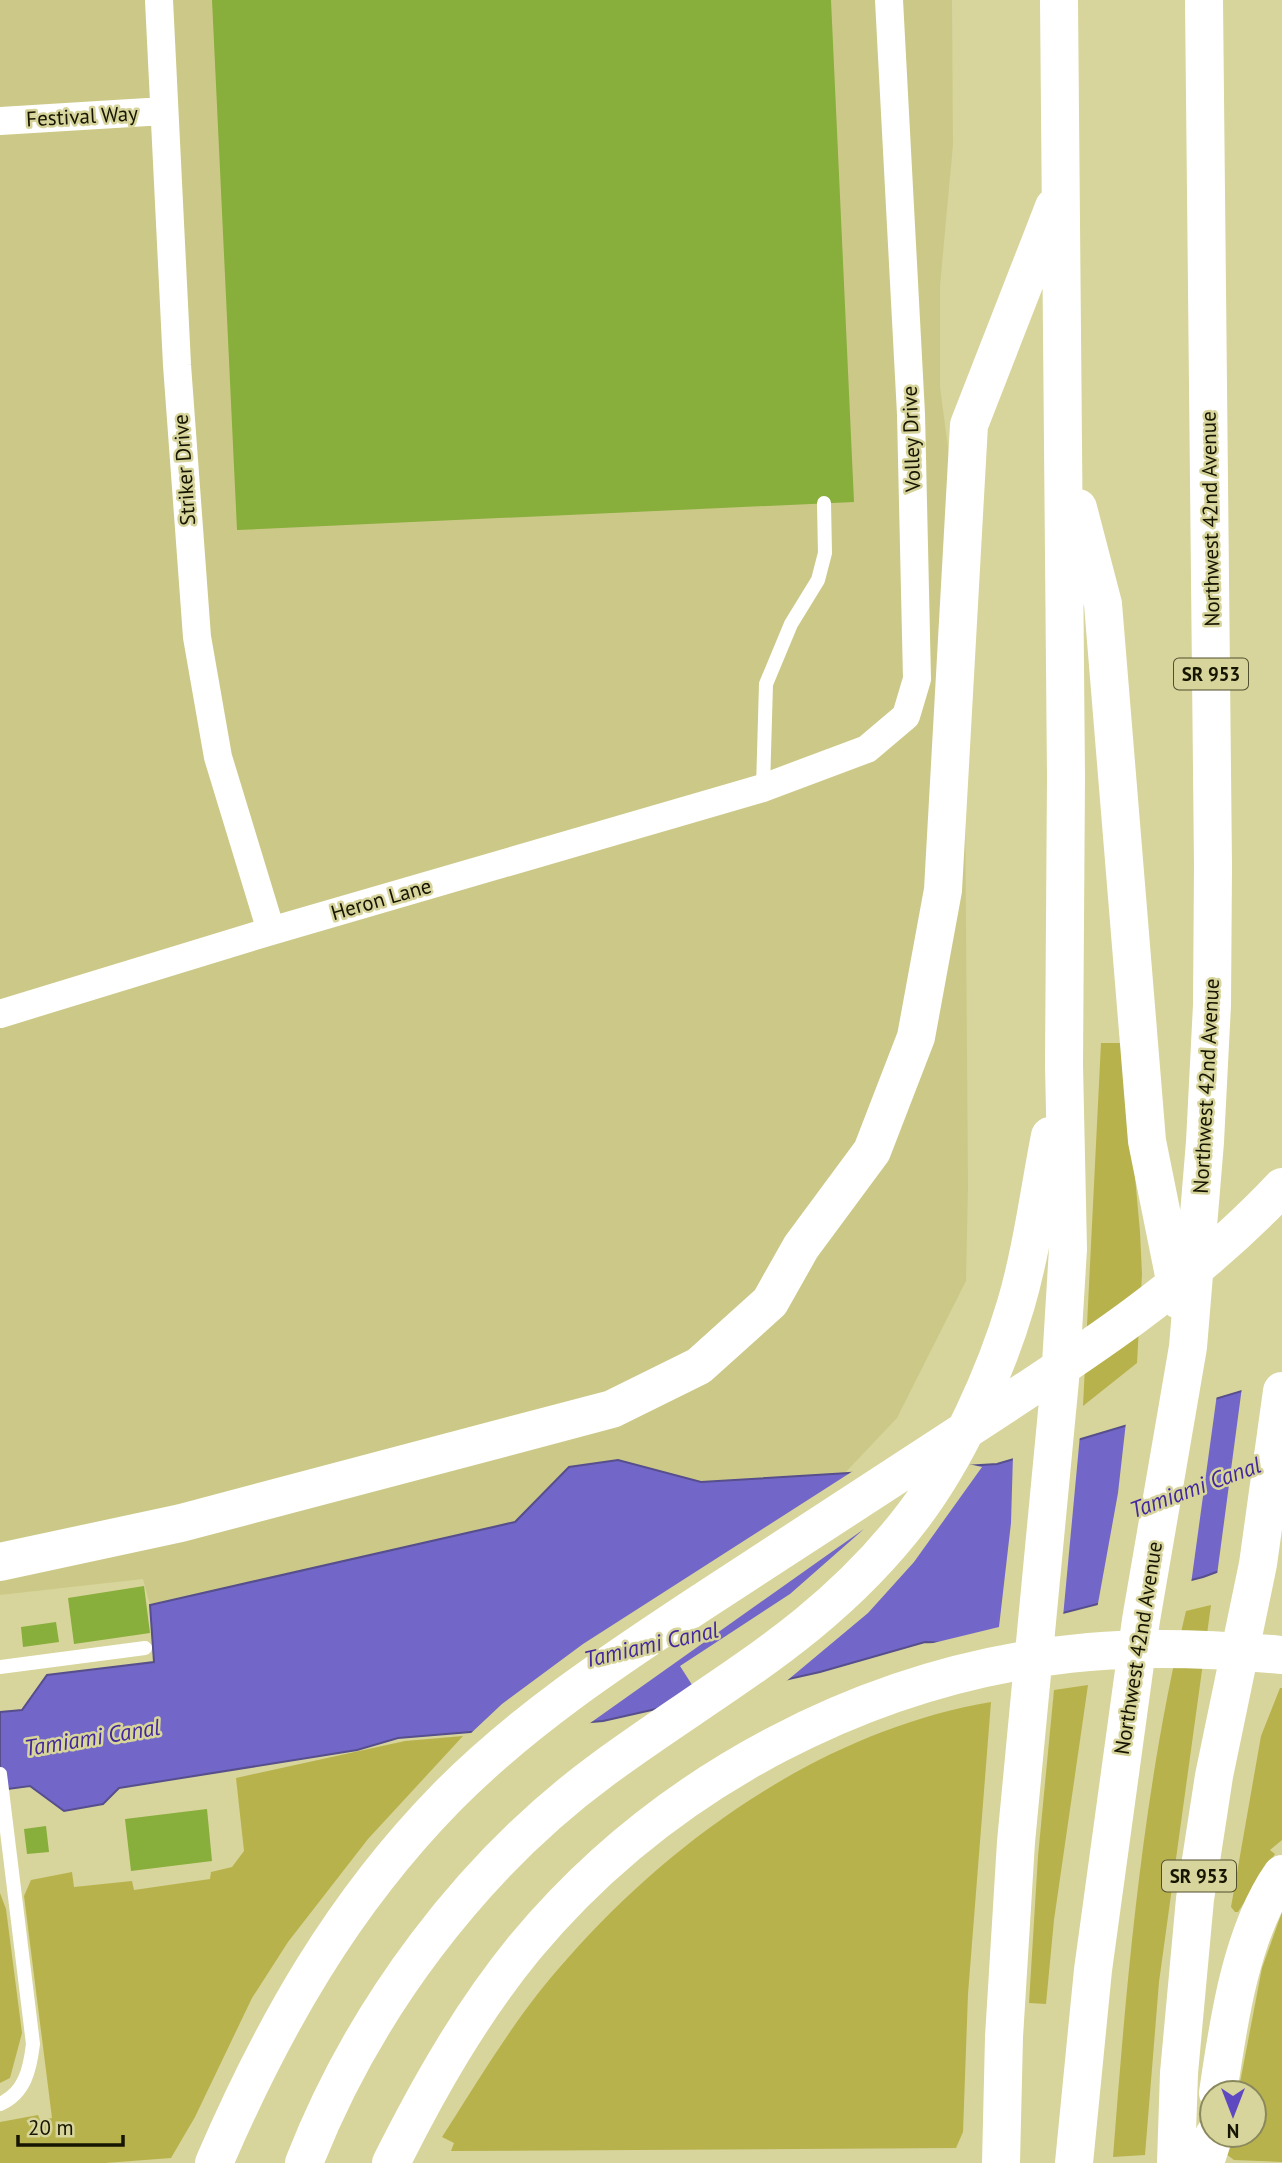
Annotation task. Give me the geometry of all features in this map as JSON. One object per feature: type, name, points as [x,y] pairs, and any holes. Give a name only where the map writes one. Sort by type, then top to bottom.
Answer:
[{"type":"highway","points":[[1001,2163],[1011,1907],[1060,1380],[1068,1249],[1064,1065],[1067,881],[1059,0]]},
{"type":"highway","name":"Northwest 42nd Avenue","points":[[1074,2163],[1093,1970],[1141,1620],[1188,1347],[1205,1142],[1213,991],[1204,0]]},
{"type":"highway","points":[[0,1562],[181,1523],[612,1409],[699,1366],[770,1302],[802,1247],[872,1151],[916,1037],[943,890],[969,425],[1061,188]]},
{"type":"highway","points":[[1063,449],[1102,604],[1147,1141],[1188,1347]]},
{"type":"highway","points":[[304,2163],[329,2105],[361,2045],[438,1932],[480,1882],[577,1789],[794,1638],[847,1592],[915,1514],[950,1459],[977,1403],[1015,1306],[1064,1065]]},
{"type":"highway","points":[[214,2163],[291,2003],[341,1925],[394,1858],[472,1774],[582,1683],[1110,1335],[1209,1259],[1282,1187]]},
{"type":"highway","name":"SR 953","points":[[1176,2163],[1179,2073],[1195,1899],[1214,1776],[1268,1507],[1282,1391]]},
{"type":"highway","points":[[391,2163],[449,2056],[485,2000],[525,1947],[571,1897],[616,1853],[671,1809],[784,1740],[901,1691],[962,1673],[1024,1660],[1155,1648],[1282,1655]]},
{"type":"highway","points":[[1221,2079],[1247,1951],[1265,1904],[1282,1874]]},
{"type":"street","name":"Striker Drive","points":[[159,0],[177,379],[197,637],[218,757],[271,931]]},
{"type":"street","name":"Volley Drive","points":[[763,788],[867,748],[905,716],[917,679],[911,414],[889,0]]},
{"type":"street","name":"Festival Way","points":[[0,121],[164,111]]},
{"type":"street","name":"Heron Lane","points":[[0,1014],[271,931],[763,788]]},
{"type":"lane","points":[[763,788],[766,684],[791,624],[818,580],[825,553],[824,503]]},
{"type":"lane","points":[[0,1667],[145,1648]]},
{"type":"lane","points":[[0,1774],[33,2044],[24,2084],[11,2099],[0,2105]]},
{"type":"shaded area","points":[[0,0],[952,0],[953,145],[940,286],[940,387],[951,470],[963,522],[968,1186],[966,1281],[897,1418],[843,1475],[701,1482],[618,1460],[569,1467],[515,1522],[150,1605],[143,1579],[0,1595]]},
{"type":"shaded area","points":[[1101,1043],[1123,1043],[1142,1274],[1137,1363],[1083,1406]]},
{"type":"shaded area","points":[[1211,1605],[1159,1982],[1145,2155],[1113,2157],[1131,1951],[1158,1746],[1186,1611]]},
{"type":"shaded area","points":[[1088,1685],[1054,1920],[1046,2004],[1029,2003],[1038,1856],[1054,1690]]},
{"type":"shaded area","points":[[1280,1688],[1282,1840],[1270,1850],[1275,1854],[1238,1912],[1235,1912],[1231,1907],[1261,1736]]},
{"type":"shaded area","points":[[991,1702],[968,1994],[963,2132],[956,2148],[451,2151],[454,2143],[442,2137],[516,2023],[567,1959],[609,1914],[656,1871],[705,1831],[758,1795],[813,1763],[870,1737],[930,1716]]},
{"type":"shaded area","points":[[463,1736],[368,1839],[288,1942],[252,1998],[195,2117],[171,2158],[105,2163],[0,2163],[0,2122],[38,2115],[40,2120],[52,2118],[24,1896],[31,1880],[72,1872],[74,1887],[132,1881],[134,1890],[210,1879],[211,1872],[232,1867],[244,1851],[236,1778],[405,1741]]},
{"type":"shaded area","points":[[0,1893],[6,1909],[22,2033],[10,2078],[0,2083]]},
{"type":"shaded area","points":[[1282,1912],[1282,2162],[1234,2160],[1226,2154],[1227,2149],[1268,2149],[1268,2079],[1241,2079],[1262,1968]]},
{"type":"water","name":"Tamiami Canal","points":[[1282,1379],[1282,1548],[1203,1577],[946,1643],[925,1642],[820,1672],[603,1721],[398,1738],[357,1750],[119,1788],[103,1804],[64,1811],[30,1786],[0,1790],[0,1712],[22,1710],[47,1675],[154,1662],[150,1605],[515,1522],[569,1467],[618,1460],[701,1482],[997,1464]]},
{"type":"pier","points":[[1282,1376],[1282,1552],[1217,1575],[1242,1387]]},
{"type":"pier","points":[[1217,1394],[1191,1584],[1097,1609],[1118,1493],[1126,1422]]},
{"type":"pier","points":[[1080,1435],[1063,1617],[1067,1617],[947,1646],[925,1645],[999,1627],[1011,1523],[1013,1455]]},
{"type":"pier","points":[[964,1463],[982,1467],[914,1562],[868,1613],[783,1684],[703,1702],[680,1666],[790,1594],[864,1529],[586,1726],[469,1735],[502,1704],[583,1644],[853,1471]]},
{"type":"building","points":[[212,0],[831,0],[854,502],[237,530]]},
{"type":"building","points":[[144,1586],[150,1633],[74,1644],[68,1598]]},
{"type":"building","points":[[56,1622],[59,1642],[23,1647],[21,1627]]},
{"type":"building","points":[[207,1809],[212,1861],[131,1871],[125,1819]]},
{"type":"building","points":[[46,1826],[49,1852],[27,1854],[24,1829]]}]
